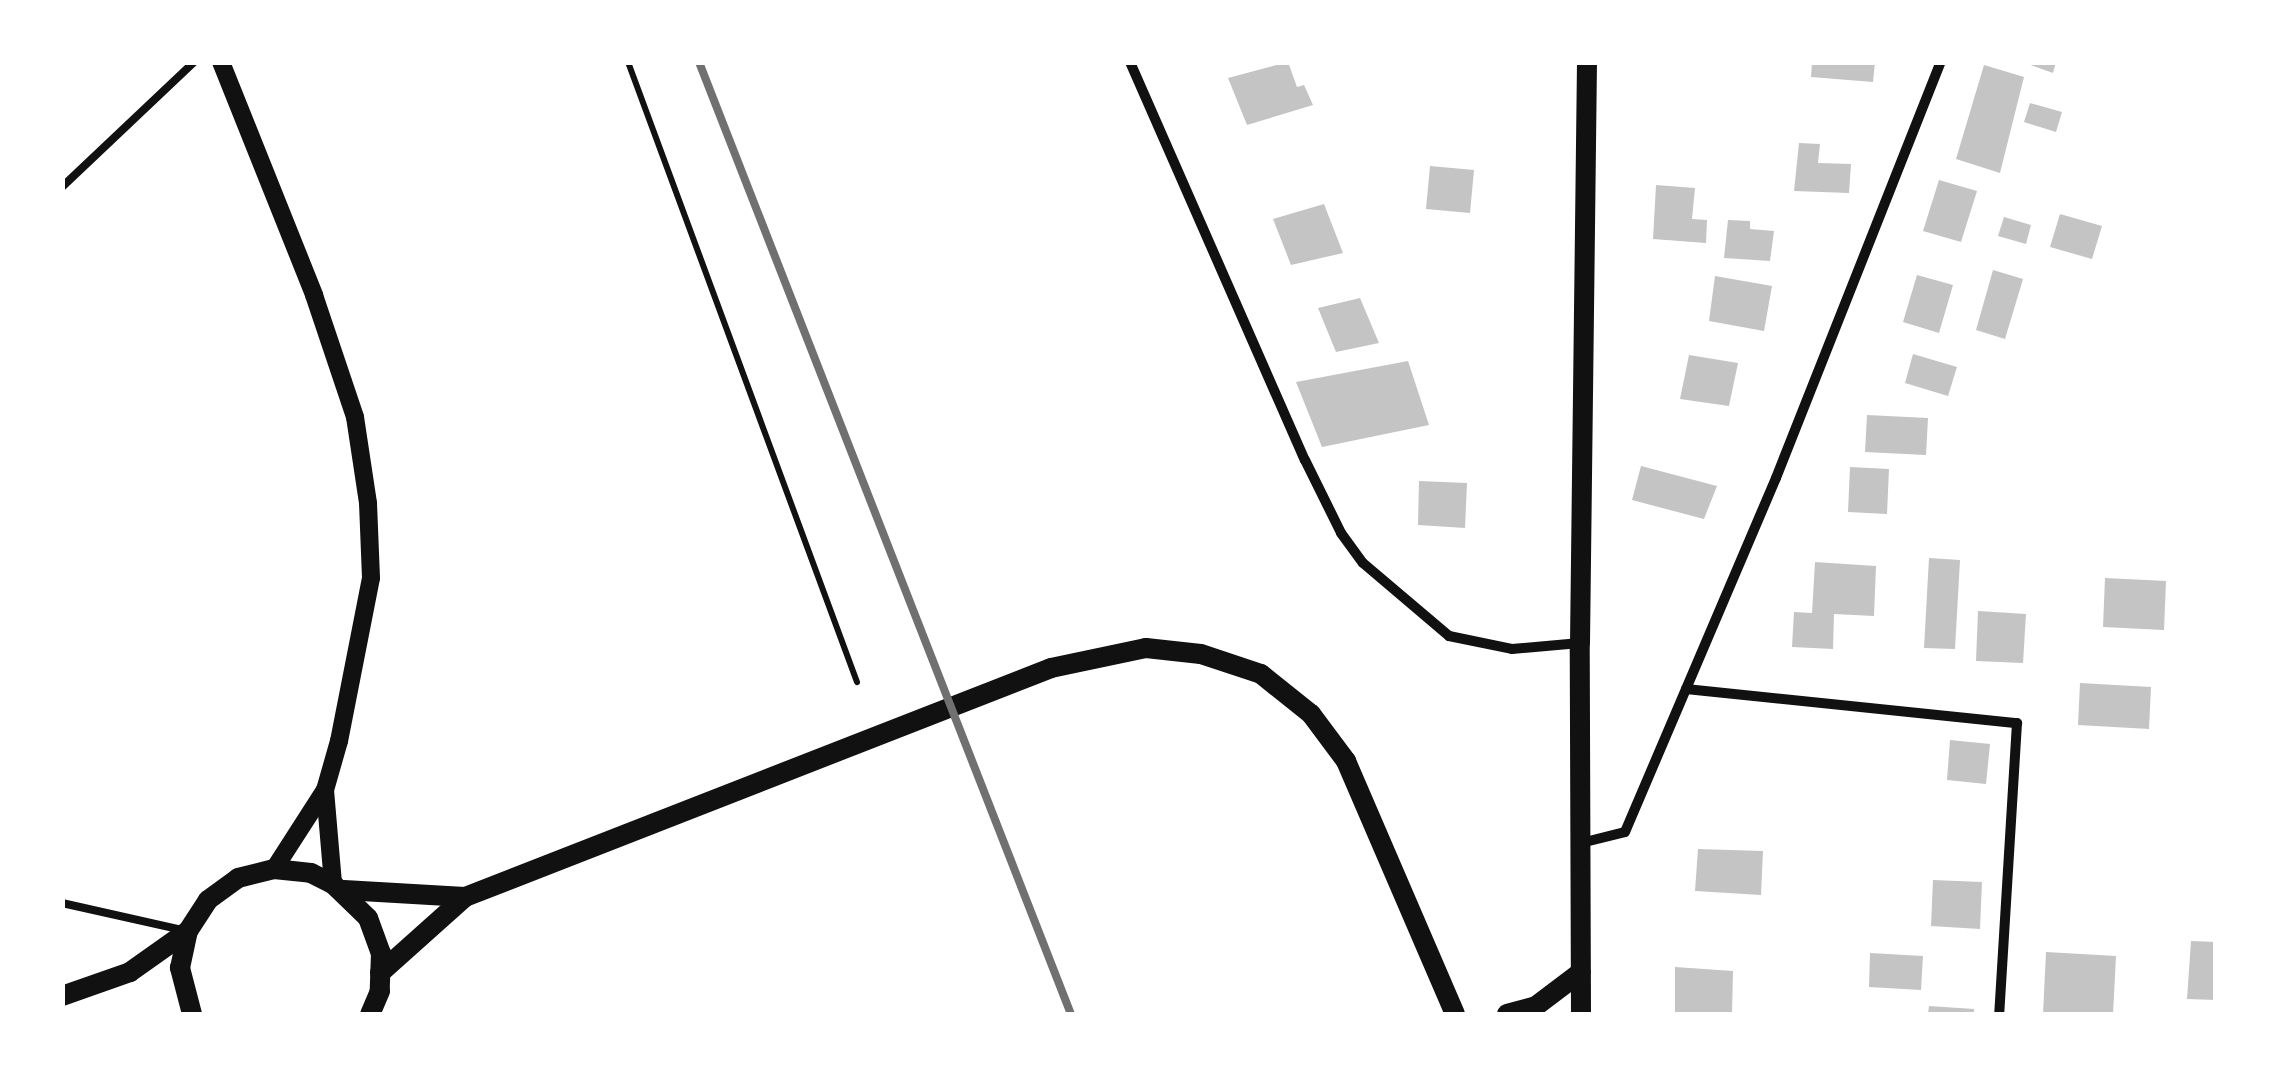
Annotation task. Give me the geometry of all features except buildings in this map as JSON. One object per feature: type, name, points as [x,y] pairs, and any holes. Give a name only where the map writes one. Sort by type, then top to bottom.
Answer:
[{"type":"main road","points":[[1581,1014],[1580,642],[1588,62]]},
{"type":"main road","points":[[380,974],[464,897],[1051,668],[1146,648],[1201,654],[1261,674],[1310,714],[1346,761],[1460,1014]]},
{"type":"main road","points":[[192,1014],[180,968],[188,931],[208,900],[238,878],[274,869],[311,873],[338,887],[368,918],[381,953],[380,991],[370,1014]]},
{"type":"main road","points":[[338,887],[464,897]]},
{"type":"main road","points":[[62,996],[130,972],[188,931]]},
{"type":"main road","points":[[1507,1014],[1536,1006],[1581,972]]},
{"type":"street","points":[[220,62],[314,294],[355,417],[368,503],[368,596],[360,649],[325,790],[274,869]]},
{"type":"street","points":[[1130,62],[1306,460],[1341,533],[1363,563],[1449,636],[1512,649],[1580,642]]},
{"type":"street","points":[[1580,843],[1624,832],[1776,478],[1941,62]]},
{"type":"street","points":[[1686,689],[2017,724],[1998,1014]]},
{"type":"street","points":[[325,790],[338,887]]},
{"type":"lane","points":[[62,187],[194,62]]},
{"type":"lane","points":[[62,902],[188,931]]},
{"type":"path","points":[[628,62],[856,682]]},
{"type":"railway","points":[[699,62],[1071,1014]]}]
